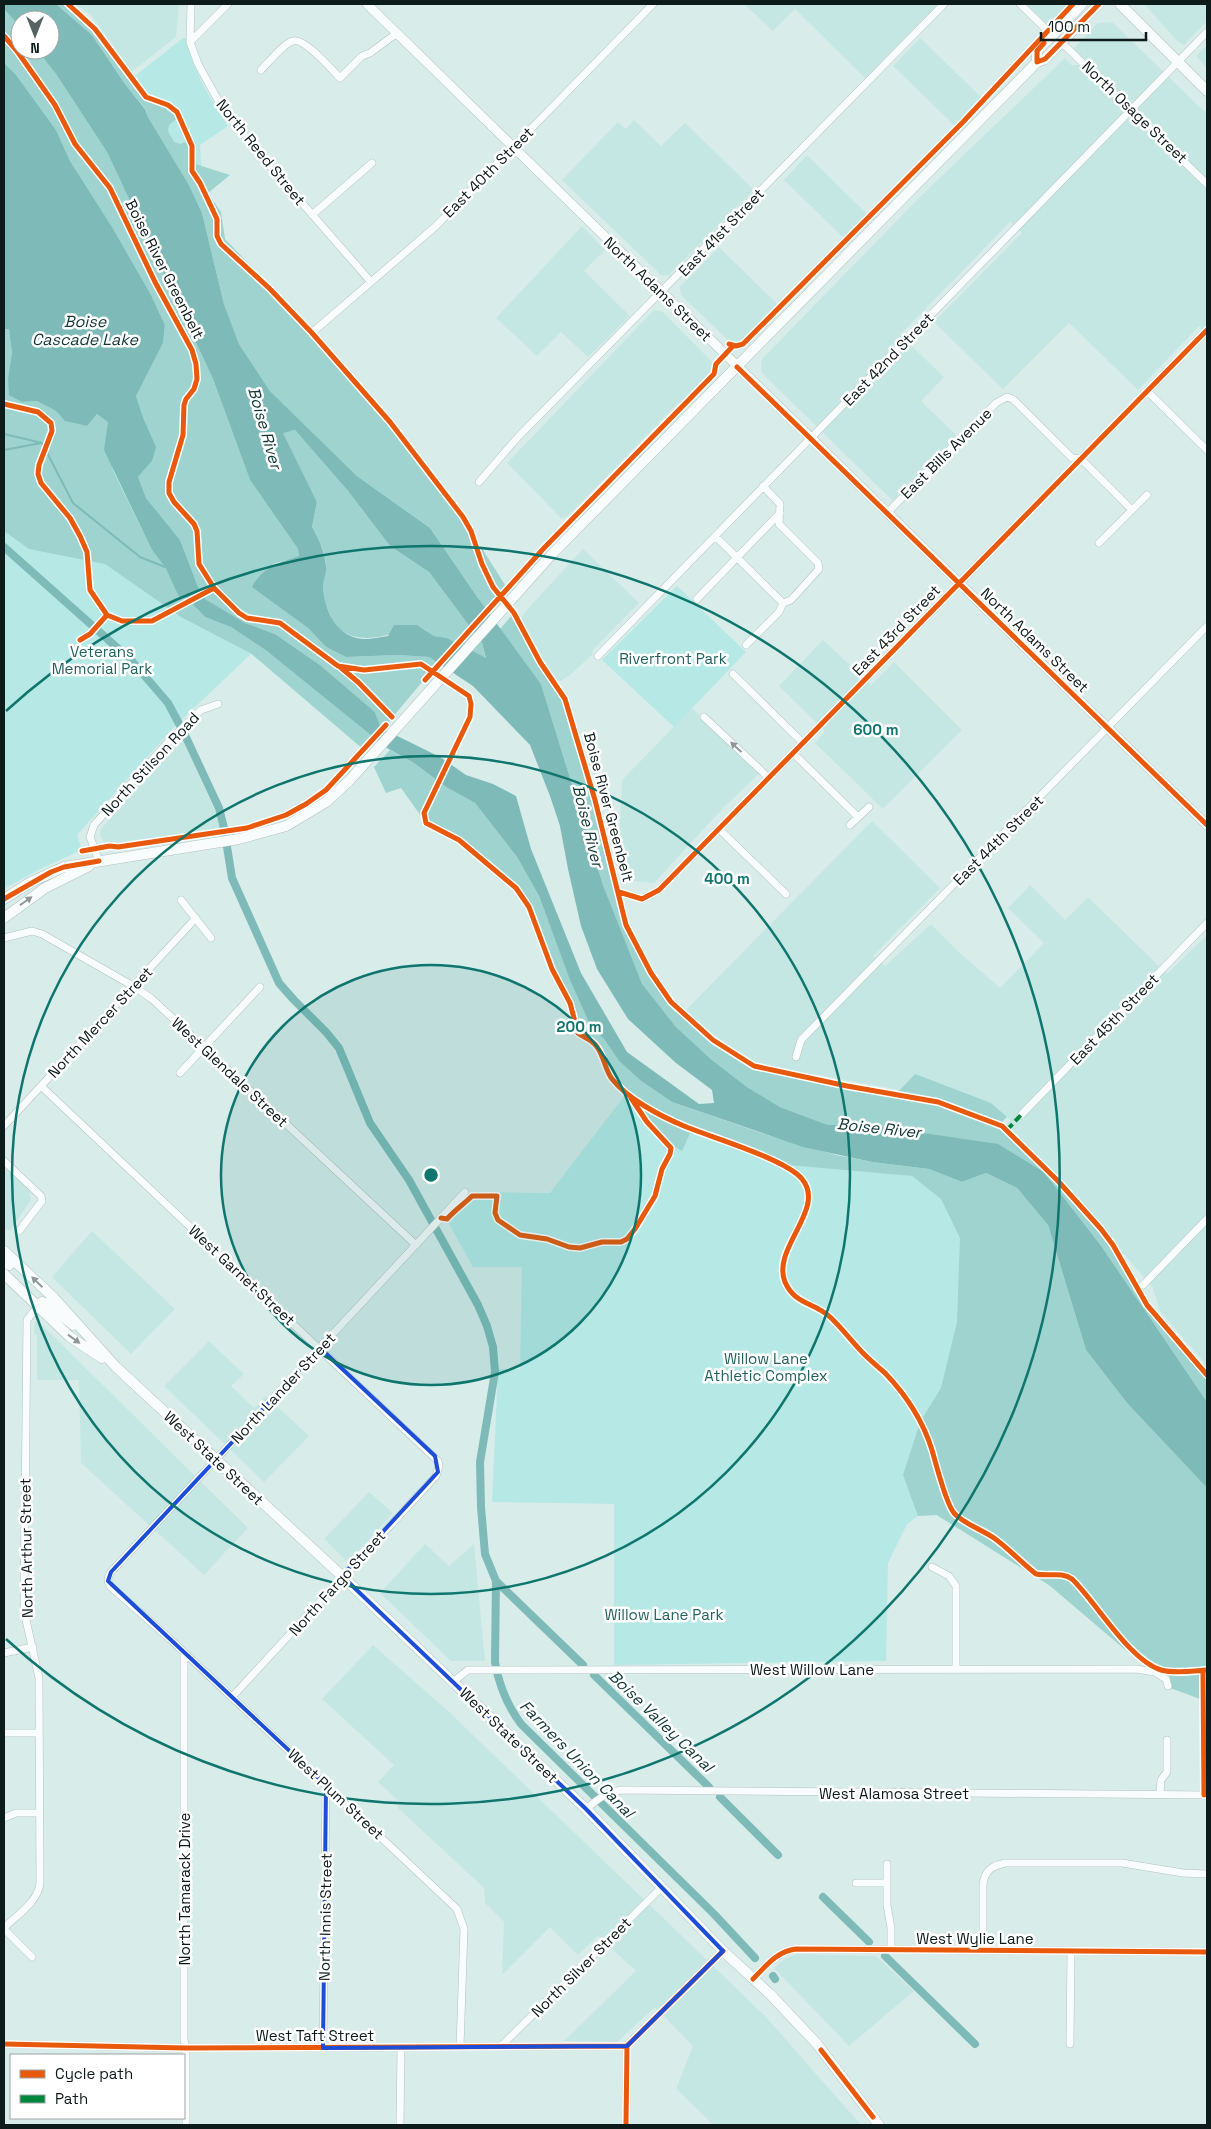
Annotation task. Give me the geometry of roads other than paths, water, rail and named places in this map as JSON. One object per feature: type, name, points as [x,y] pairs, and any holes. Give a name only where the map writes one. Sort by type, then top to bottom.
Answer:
[{"type":"main road","points":[[1037,62],[1037,52],[1082,4]]},
{"type":"main road","points":[[4,899],[51,872],[64,867],[239,839],[286,826],[326,802],[434,687],[552,554],[1037,62],[1045,59],[1099,4]]},
{"type":"main road","points":[[1120,4],[1207,91]]},
{"type":"main road","points":[[4,918],[45,888],[99,861]]},
{"type":"main road","name":"West State Street","points":[[4,1251],[9,1261],[54,1298],[116,1367],[590,1806],[661,1888],[817,2044],[879,2125]]},
{"type":"main road","name":"West State Street","points":[[4,1274],[70,1337],[116,1367]]},
{"type":"main road","name":"West State Street","points":[[38,1306],[42,1302],[48,1304],[68,1322],[82,1330]]},
{"type":"street","name":"North Reed Street","points":[[191,4],[190,42],[198,64],[224,111],[371,282]]},
{"type":"street","points":[[190,42],[228,4]]},
{"type":"street","name":"North Adams Street","points":[[367,4],[1207,825]]},
{"type":"street","name":"East 40th Street","points":[[314,331],[436,226],[653,4]]},
{"type":"street","name":"East 41st Street","points":[[479,482],[517,438],[662,293],[944,4]]},
{"type":"street","points":[[1020,4],[1052,35]]},
{"type":"street","name":"East 42nd Street","points":[[598,656],[1207,32]]},
{"type":"street","points":[[261,70],[288,43],[296,40],[304,43],[340,78],[362,56],[370,53],[397,33]]},
{"type":"street","name":"North Osage Street","points":[[1061,42],[1207,184]]},
{"type":"street","points":[[312,215],[372,163]]},
{"type":"street","name":"East 43rd Street","points":[[642,899],[659,890],[1207,330]]},
{"type":"street","points":[[1147,391],[1207,450]]},
{"type":"street","name":"East Bills Avenue","points":[[887,513],[996,403],[1007,397],[1013,399],[1072,458],[1081,459]]},
{"type":"street","points":[[1081,459],[1132,510]]},
{"type":"street","points":[[746,645],[779,612],[783,603],[791,600],[819,569],[818,562],[779,524],[780,504],[762,486]]},
{"type":"street","points":[[1099,543],[1147,495]]},
{"type":"street","points":[[697,599],[781,512]]},
{"type":"street","points":[[715,536],[783,603]]},
{"type":"street","name":"East 44th Street","points":[[796,1057],[801,1040],[1207,626]]},
{"type":"street","points":[[733,674],[804,742]]},
{"type":"street","name":"North Stilson Road","points":[[99,861],[90,837],[94,825],[200,710],[218,704]]},
{"type":"street","points":[[704,717],[769,778]]},
{"type":"street","points":[[793,754],[858,817]]},
{"type":"street","points":[[850,825],[869,807]]},
{"type":"street","points":[[719,829],[786,894]]},
{"type":"street","points":[[181,900],[211,938]]},
{"type":"street","name":"North Mercer Street","points":[[4,1126],[196,918]]},
{"type":"street","name":"East 45th Street","points":[[1021,1115],[1207,923]]},
{"type":"street","name":"West Glendale Street","points":[[4,938],[32,931],[52,938],[152,999],[416,1245]]},
{"type":"street","points":[[180,1073],[260,987]]},
{"type":"street","name":"West Garnet Street","points":[[41,1086],[435,1456],[439,1466]]},
{"type":"street","points":[[4,1161],[42,1196],[42,1201],[19,1231]]},
{"type":"street","name":"North Lander Street","points":[[111,1587],[108,1576],[111,1572],[466,1192]]},
{"type":"street","points":[[1143,1285],[1207,1219]]},
{"type":"street","name":"North Arthur Street","points":[[4,1929],[39,1892],[39,1678],[24,1611],[27,1320],[38,1306]]},
{"type":"street","name":"North Fargo Street","points":[[232,1697],[436,1476],[439,1466]]},
{"type":"street","points":[[932,1567],[949,1576],[956,1586],[956,1669]]},
{"type":"street","name":"West Plum Street","points":[[111,1587],[232,1697],[451,1902],[461,1917],[464,1929],[460,2047]]},
{"type":"street","points":[[4,1653],[33,1647]]},
{"type":"street","name":"North Tamarack Drive","points":[[184,1653],[184,2040],[186,2048],[186,2125]]},
{"type":"street","name":"West Willow Lane","points":[[454,1681],[468,1670],[1136,1669],[1155,1672],[1166,1679],[1168,1686]]},
{"type":"street","points":[[4,1733],[39,1733]]},
{"type":"street","points":[[1160,1793],[1161,1780],[1167,1772],[1167,1740]]},
{"type":"street","name":"North Innis Street","points":[[324,2048],[326,1785]]},
{"type":"street","name":"West Alamosa Street","points":[[590,1806],[602,1796],[622,1790],[1207,1794]]},
{"type":"street","points":[[4,1818],[16,1813],[39,1813]]},
{"type":"street","points":[[983,1951],[982,1884],[988,1870],[995,1865],[1005,1863],[1108,1863],[1183,1873],[1207,1874]]},
{"type":"street","points":[[887,1864],[887,1905],[891,1928],[891,1950]]},
{"type":"street","points":[[856,1882],[887,1883]]},
{"type":"street","name":"North Silver Street","points":[[500,2047],[661,1888]]},
{"type":"street","points":[[4,1929],[32,1957]]},
{"type":"street","name":"West Wylie Lane","points":[[753,1979],[786,1950],[1207,1952]]},
{"type":"street","points":[[1070,2044],[1071,1951]]},
{"type":"street","points":[[626,2125],[627,2046],[724,1952]]},
{"type":"street","name":"West Taft Street","points":[[4,2044],[186,2048],[627,2046]]},
{"type":"street","points":[[400,2125],[401,2048]]},
{"type":"water","points":[[4,4],[56,4],[92,35],[125,84],[145,109],[189,185],[202,213],[224,304],[239,344],[270,391],[357,476],[430,528],[541,684],[603,885],[642,984],[676,1027],[712,1060],[747,1087],[780,1107],[828,1125],[869,1125],[998,1144],[1044,1172],[1102,1247],[1207,1402],[1207,1488],[1127,1403],[1086,1350],[1048,1225],[1017,1188],[986,1173],[962,1182],[929,1169],[872,1162],[803,1147],[672,1102],[641,1081],[619,1061],[604,1039],[591,1027],[570,980],[539,896],[517,857],[475,803],[446,787],[414,763],[387,748],[267,651],[231,627],[205,617],[187,598],[179,597],[165,567],[152,550],[104,450],[108,422],[97,414],[87,426],[65,421],[56,411],[37,401],[22,402],[9,395],[8,378],[12,353],[9,329],[4,329],[4,63],[16,75],[56,130],[70,161],[112,227],[151,295],[165,325],[163,343],[136,396],[156,447],[152,461],[138,477],[146,498],[180,540],[198,587],[205,599],[245,623],[275,634],[320,665],[375,712],[381,728],[440,757],[466,775],[493,784],[516,796],[531,849],[581,973],[627,1052],[699,1104],[714,1103],[712,1090],[676,1063],[628,1019],[597,969],[581,926],[560,826],[530,745],[473,686],[429,657],[398,655],[346,657],[326,647],[308,628],[252,587],[266,570],[299,556],[298,549],[250,480],[213,379],[107,152],[45,60],[60,60],[60,10],[10,10],[10,16],[4,9]],"holes":[[[295,430],[348,491],[390,546],[429,572],[482,643],[486,658],[447,638],[434,636],[417,625],[394,625],[388,636],[367,639],[346,634],[339,628],[329,613],[326,604],[323,586],[326,572],[325,561],[321,546],[312,527],[317,502],[283,433]]]},
{"type":"waterway","points":[[4,434],[42,443],[73,503],[140,557],[165,567]]},
{"type":"waterway","points":[[4,450],[41,443]]},
{"type":"waterway","name":"Farmers Union Canal","points":[[4,547],[131,660],[168,703],[219,808],[232,878],[279,983],[339,1048],[370,1123],[409,1180],[478,1305],[493,1347],[495,1372],[480,1462],[481,1507],[485,1554],[496,1581],[495,1662],[501,1687],[512,1710],[521,1724],[714,1914],[755,1958]]},
{"type":"waterway","name":"Boise Valley Canal","points":[[496,1581],[583,1665]]},
{"type":"waterway","name":"Boise Valley Canal","points":[[594,1675],[709,1787]]},
{"type":"waterway","name":"Boise Valley Canal","points":[[720,1797],[778,1855]]},
{"type":"waterway","name":"Boise Valley Canal","points":[[823,1897],[869,1942]]},
{"type":"waterway","name":"Boise Valley Canal","points":[[885,1956],[975,2044]]},
{"type":"water label","name":"Boise Cascade Lake","points":[[85,330]]},
{"type":"water label","name":"Boise River","points":[[265,428]]},
{"type":"water label","name":"Boise River","points":[[588,826]]},
{"type":"water label","name":"Boise River","points":[[879,1128]]},
{"type":"park label","name":"Riverfront Park","points":[[673,658]]},
{"type":"park label","name":"Veterans Memorial Park","points":[[102,660]]},
{"type":"park label","name":"Willow Lane Athletic Complex","points":[[766,1366]]},
{"type":"park label","name":"Willow Lane Park","points":[[664,1614]]}]
